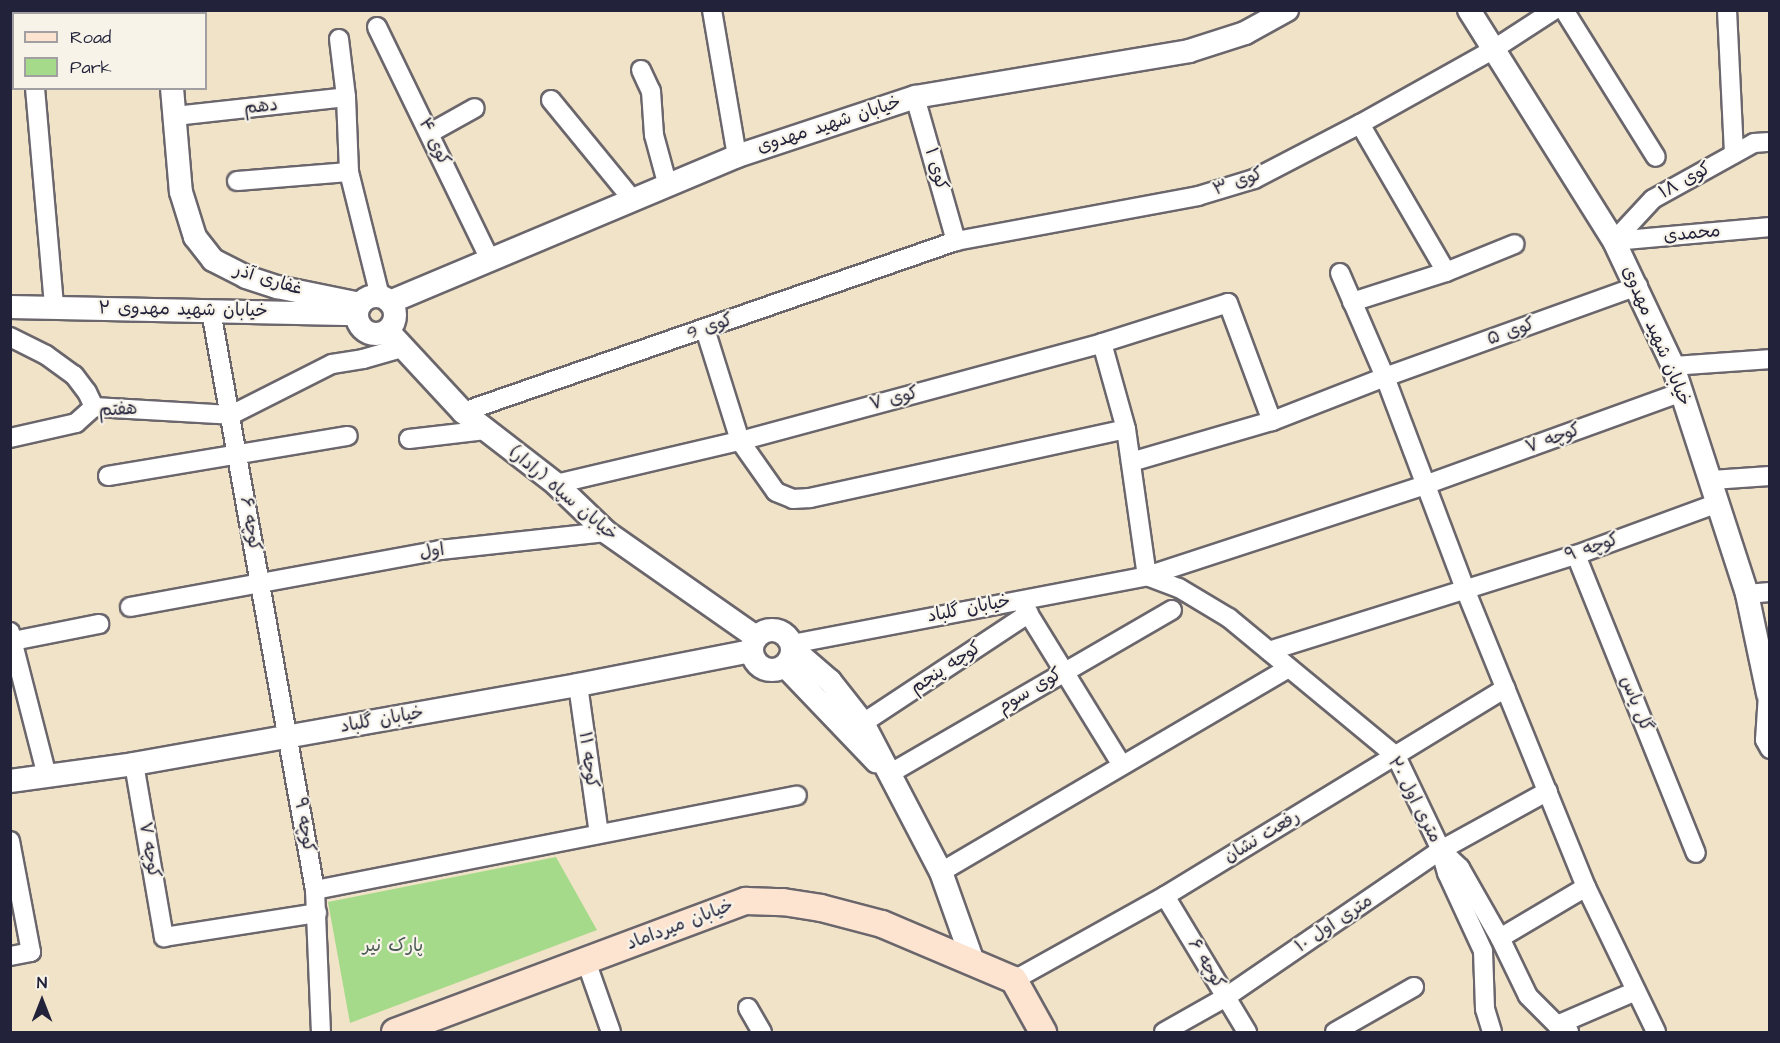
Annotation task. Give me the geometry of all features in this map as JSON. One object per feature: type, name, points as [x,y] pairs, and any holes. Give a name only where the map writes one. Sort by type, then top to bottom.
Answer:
[{"type":"main road","name":"خیابان میرداماد","points":[[394,1032],[746,901],[812,907],[882,924],[1014,980]]},
{"type":"main road","points":[[1014,980],[1043,1032]]},
{"type":"street","points":[[712,10],[737,156]]},
{"type":"street","name":"خیابان شهید مهدوی","points":[[372,304],[737,156],[915,97],[1189,51],[1245,33],[1287,10]]},
{"type":"street","name":"خیابان شهید مهدوی","points":[[1469,10],[1614,241],[1638,286],[1673,366],[1712,480],[1766,664],[1769,695]]},
{"type":"street","name":"کوی ۳","points":[[956,241],[1198,196],[1254,179],[1494,50],[1554,10]]},
{"type":"street","points":[[1564,10],[1656,157]]},
{"type":"street","points":[[1727,10],[1734,154]]},
{"type":"street","name":"کوی ۴","points":[[377,27],[489,258]]},
{"type":"street","points":[[339,39],[346,97],[350,172],[372,304],[364,331],[394,339]]},
{"type":"street","points":[[641,70],[651,91],[654,135],[667,183]]},
{"type":"street","points":[[35,90],[54,307]]},
{"type":"street","name":"غفاری آذر","points":[[172,90],[181,192],[195,237],[213,260],[246,277],[277,287],[372,304]]},
{"type":"street","name":"دهم","points":[[175,116],[346,97]]},
{"type":"street","name":"کوی ۱","points":[[915,97],[956,241]]},
{"type":"street","points":[[551,100],[632,199]]},
{"type":"street","points":[[430,133],[475,108]]},
{"type":"street","points":[[1360,124],[1446,272]]},
{"type":"street","name":"کوی ۱۸","points":[[1614,241],[1653,199],[1754,143],[1770,142]]},
{"type":"street","points":[[237,181],[350,172]]},
{"type":"street","name":"محمدی","points":[[1614,241],[1770,227]]},
{"type":"street","name":"کوی 9","points":[[463,412],[956,241]]},
{"type":"street","points":[[1352,302],[1446,272],[1515,244]]},
{"type":"street","points":[[1340,273],[1384,377],[1465,589],[1586,887],[1656,1032]]},
{"type":"street","name":"کوی ۵","points":[[1131,462],[1272,421],[1384,377],[1638,286]]},
{"type":"street","name":"کوی ۷","points":[[556,484],[740,441],[1102,343],[1228,303],[1272,421]]},
{"type":"street","points":[[372,304],[395,314],[394,339]]},
{"type":"street","name":"خیابان شهید مهدوی ۲","points":[[10,307],[211,311],[372,304]]},
{"type":"street","name":"کوچه ۶","points":[[211,311],[288,736]]},
{"type":"street","points":[[705,329],[740,441],[776,492],[793,499],[810,498],[1126,429]]},
{"type":"street","points":[[10,337],[46,355],[74,375],[87,392],[94,407]]},
{"type":"street","points":[[231,415],[332,364],[363,359],[394,339]]},
{"type":"street","name":"خیابان سپاه (رادار)","points":[[394,339],[463,412],[556,484],[606,532],[754,644]]},
{"type":"street","points":[[1102,343],[1126,429],[1147,576]]},
{"type":"street","points":[[1673,366],[1770,359]]},
{"type":"street","name":"کوچه ۷","points":[[1147,576],[1425,485],[1682,392]]},
{"type":"street","name":"هفتم","points":[[10,438],[76,423],[94,407],[231,415]]},
{"type":"street","points":[[409,439],[487,430]]},
{"type":"street","points":[[108,476],[348,436]]},
{"type":"street","points":[[1712,480],[1770,477]]},
{"type":"street","name":"کوچه ۹","points":[[1269,651],[1576,555],[1718,503]]},
{"type":"street","name":"اول","points":[[130,607],[440,550],[606,532]]},
{"type":"street","name":"گل یاس","points":[[1576,555],[1696,853]]},
{"type":"street","name":"خیابان گلباد","points":[[790,653],[1024,606],[1147,576]]},
{"type":"street","name":"۲۰ متری اول","points":[[1147,576],[1179,588],[1229,618],[1396,756],[1441,850],[1460,868],[1500,938],[1527,996],[1563,1029]]},
{"type":"street","points":[[1746,594],[1770,592]]},
{"type":"street","points":[[1024,606],[1122,765]]},
{"type":"street","name":"کوچه پنجم","points":[[863,723],[1024,606]]},
{"type":"street","name":"کوی سوم","points":[[889,774],[1172,610]]},
{"type":"street","points":[[47,776],[12,636],[99,624]]},
{"type":"street","points":[[790,653],[768,670],[754,659],[754,644],[772,629],[781,631],[790,653],[889,774]]},
{"type":"street","name":"خیابان گلباد","points":[[10,781],[134,764],[578,685],[754,644]]},
{"type":"street","points":[[790,653],[830,681],[863,723],[941,872],[973,962]]},
{"type":"street","points":[[941,872],[1289,668]]},
{"type":"street","name":"کوچه ۱۱","points":[[578,685],[599,834]]},
{"type":"street","name":"رفعت نشان","points":[[1014,980],[1165,896],[1506,688]]},
{"type":"street","points":[[1769,695],[1765,740],[1770,749]]},
{"type":"street","name":"کوچه ۹","points":[[288,736],[315,890],[321,1032]]},
{"type":"street","name":"کوچه ۷","points":[[134,764],[164,937],[317,913]]},
{"type":"street","name":"۱۰ متری اول","points":[[1164,1032],[1227,997],[1441,850],[1548,791]]},
{"type":"street","points":[[315,890],[797,795]]},
{"type":"street","points":[[10,841],[31,952],[10,956]]},
{"type":"street","points":[[1441,850],[1448,873],[1483,951],[1485,1009],[1492,1032]]},
{"type":"street","points":[[1500,938],[1586,887]]},
{"type":"street","name":"کوچه ۶","points":[[1165,896],[1247,1032]]},
{"type":"street","points":[[586,961],[611,1032]]},
{"type":"street","points":[[1335,1032],[1414,987]]},
{"type":"street","points":[[1563,1029],[1635,991]]},
{"type":"street","points":[[748,1008],[762,1032]]},
{"type":"green space","name":"پارک نیر","points":[[556,857],[597,930],[350,1023],[328,902]]}]
